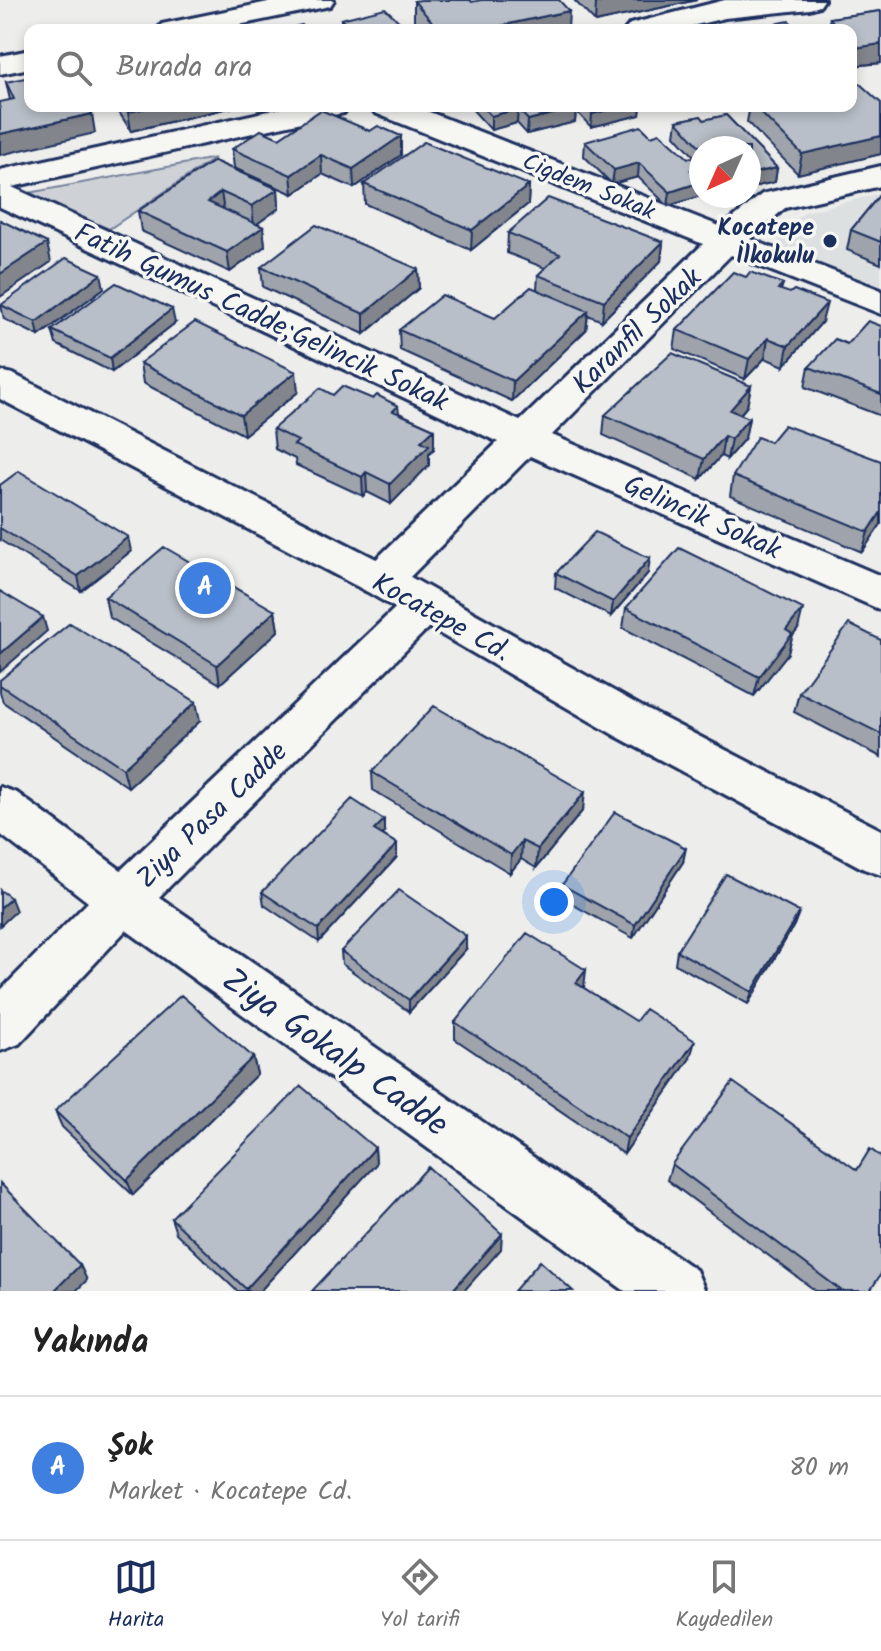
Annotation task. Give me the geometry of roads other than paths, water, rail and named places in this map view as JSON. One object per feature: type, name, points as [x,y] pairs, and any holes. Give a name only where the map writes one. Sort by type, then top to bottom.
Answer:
[{"type":"street","points":[[202,24],[320,0]]},
{"type":"street","points":[[664,24],[725,9],[810,0]]},
{"type":"street","points":[[0,65],[24,60]]},
{"type":"street","points":[[0,180],[306,112]]},
{"type":"street","name":"Cigdem Sokak","points":[[401,112],[881,303]]},
{"type":"street","name":"Karanfil Sokak","points":[[381,580],[726,241],[774,201],[881,176]]},
{"type":"street","name":"Fatih Gumus Cadde;Gelincik Sokak","points":[[0,194],[524,438]]},
{"type":"street","name":"Kocatepe Cd.","points":[[0,383],[381,580],[630,722],[881,854]]},
{"type":"street","name":"Gelincik Sokak","points":[[524,438],[881,594]]},
{"type":"street","name":"Ziya Pasa Cadde","points":[[0,1027],[123,900],[425,605]]},
{"type":"street","name":"Ziya Gokalp Cadde","points":[[0,807],[123,900],[675,1291]]},
{"type":"place","name":"Kocatepe İlkokulu","points":[[830,241]]},
{"type":"place","name":"Şok","points":[[205,588]]}]
